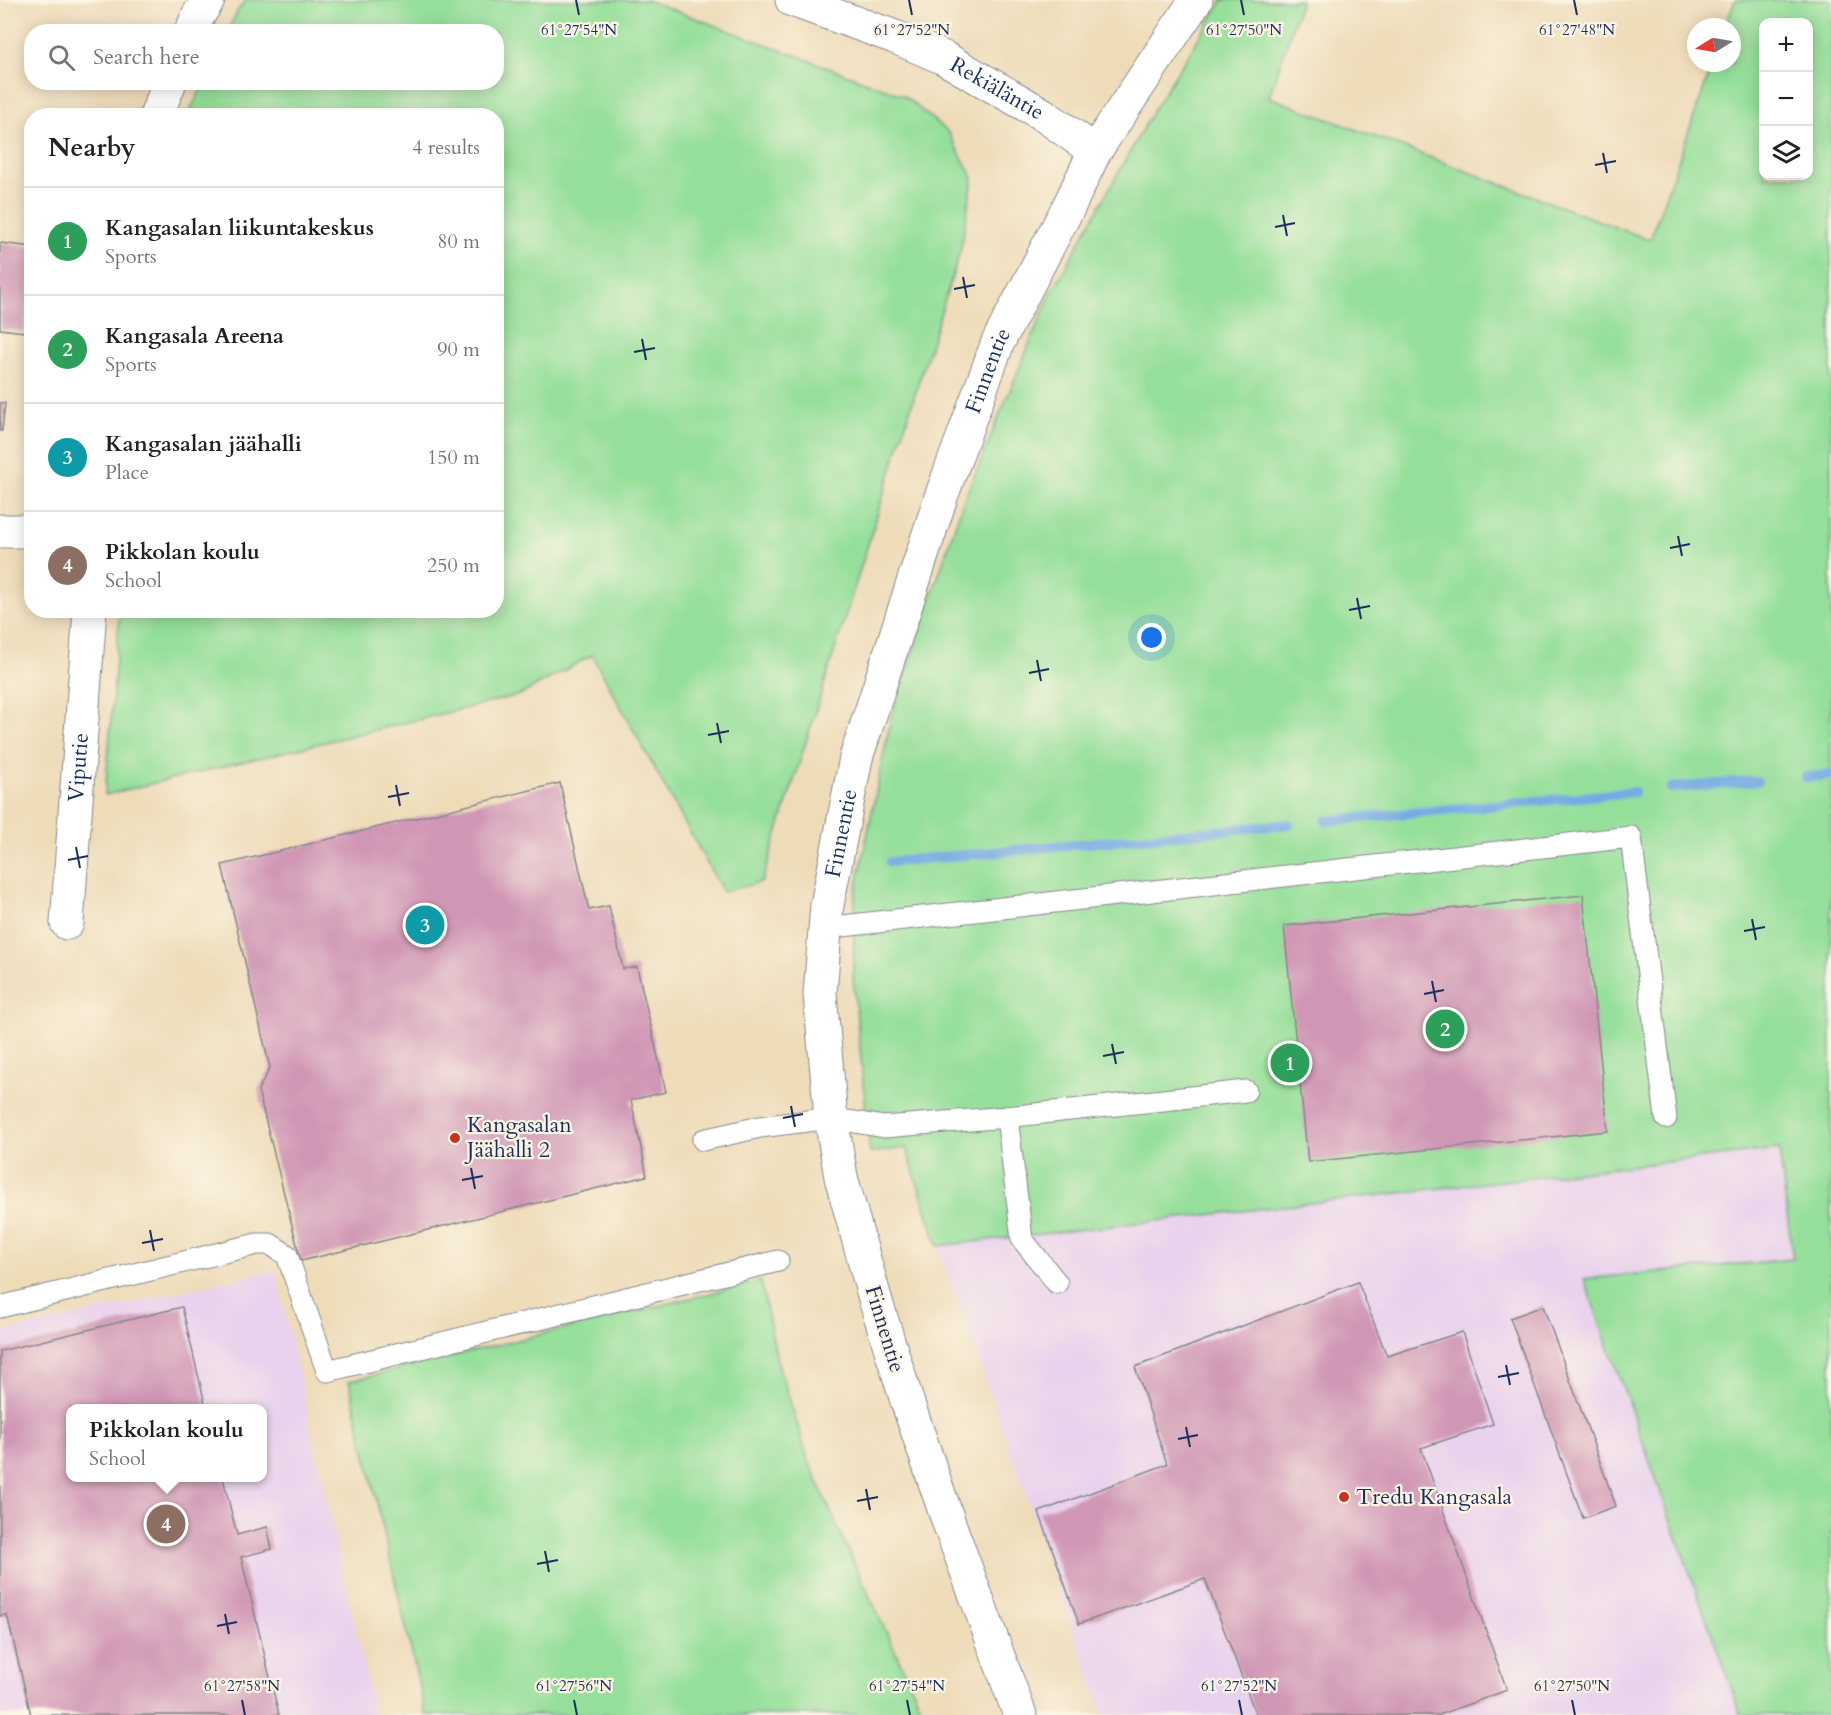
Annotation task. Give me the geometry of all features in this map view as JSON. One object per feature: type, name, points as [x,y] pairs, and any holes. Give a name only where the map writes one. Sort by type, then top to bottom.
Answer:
[{"type":"street","points":[[194,24],[208,0]]},
{"type":"street","name":"Rekiäläntie","points":[[792,0],[895,37],[944,58],[1042,114],[1095,151]]},
{"type":"street","name":"Finnentie","points":[[1020,1715],[950,1526],[908,1404],[876,1302],[841,1177],[831,1118],[820,994],[827,905],[856,758],[941,497],[998,342],[1095,151],[1197,0]]},
{"type":"street","points":[[159,108],[167,90]]},
{"type":"street","points":[[0,531],[24,531]]},
{"type":"street","name":"Viputie","points":[[68,923],[89,618]]},
{"type":"lane","points":[[825,928],[1631,837],[1666,1118]]},
{"type":"lane","points":[[703,1140],[760,1127],[831,1118],[884,1127],[1007,1117],[1246,1091]]},
{"type":"lane","points":[[1007,1117],[1022,1239],[1057,1283]]},
{"type":"lane","points":[[0,1307],[257,1244],[270,1244],[288,1255],[327,1371],[778,1261]]},
{"type":"shaded area","name":"Tredu Kangasala","points":[[1779,1149],[1793,1259],[1585,1280],[1741,1715],[1103,1715],[938,1246]]},
{"type":"shaded area","points":[[276,1270],[375,1715],[0,1715],[0,1333]]},
{"type":"green space","points":[[246,0],[647,0],[904,96],[948,132],[973,178],[961,248],[762,882],[723,892],[592,655],[520,695],[105,795],[119,618],[504,618],[504,108],[192,108],[200,90],[504,90],[504,24],[231,24]]},
{"type":"green space","points":[[1223,0],[1301,0],[1269,97],[1650,240],[1710,72],[1741,72],[1741,18],[1728,18],[1735,0],[1831,0],[1831,1715],[1741,1715],[1584,1279],[1793,1259],[1779,1149],[938,1246],[906,1148],[870,1153],[853,978],[855,896],[891,718],[962,505],[1050,295],[1155,107]]},
{"type":"green space","points":[[761,1281],[777,1360],[808,1459],[925,1715],[426,1715],[349,1381]]},
{"type":"building","points":[[0,243],[24,246],[24,332],[0,329]]},
{"type":"building","points":[[0,403],[5,403],[2,431],[0,431]]},
{"type":"building","points":[[560,783],[589,910],[609,906],[623,969],[637,967],[666,1092],[631,1100],[647,1176],[301,1261],[258,1090],[270,1068],[222,865]]},
{"type":"building","points":[[1583,895],[1608,1131],[1308,1162],[1284,926]]},
{"type":"building","points":[[1358,1282],[1387,1356],[1462,1332],[1493,1424],[1421,1448],[1507,1690],[1439,1715],[1256,1715],[1205,1579],[1079,1624],[1039,1512],[1167,1464],[1135,1367]]},
{"type":"building","points":[[1543,1306],[1616,1506],[1583,1518],[1510,1318]]},
{"type":"building","points":[[182,1307],[205,1404],[66,1404],[66,1482],[224,1482],[237,1535],[267,1527],[272,1549],[241,1557],[279,1715],[31,1715],[7,1615],[0,1616],[0,1351]]},
{"type":"waterway","points":[[1805,777],[1831,775]]},
{"type":"waterway","points":[[1671,788],[1757,781]]},
{"type":"waterway","points":[[1326,821],[1634,792]]},
{"type":"waterway","points":[[890,862],[1289,824]]},
{"type":"place","name":"Kangasalan jäähalli","points":[[425,925]]},
{"type":"place","name":"Kangasala Areena","points":[[1445,1029]]},
{"type":"place","name":"Kangasalan liikuntakeskus","points":[[1290,1063]]},
{"type":"place","name":"Kangasalan Jäähalli 2","points":[[455,1138]]},
{"type":"place","name":"Tredu Kangasala","points":[[1344,1497]]},
{"type":"place","name":"Pikkolan koulu","points":[[166,1524]]}]
